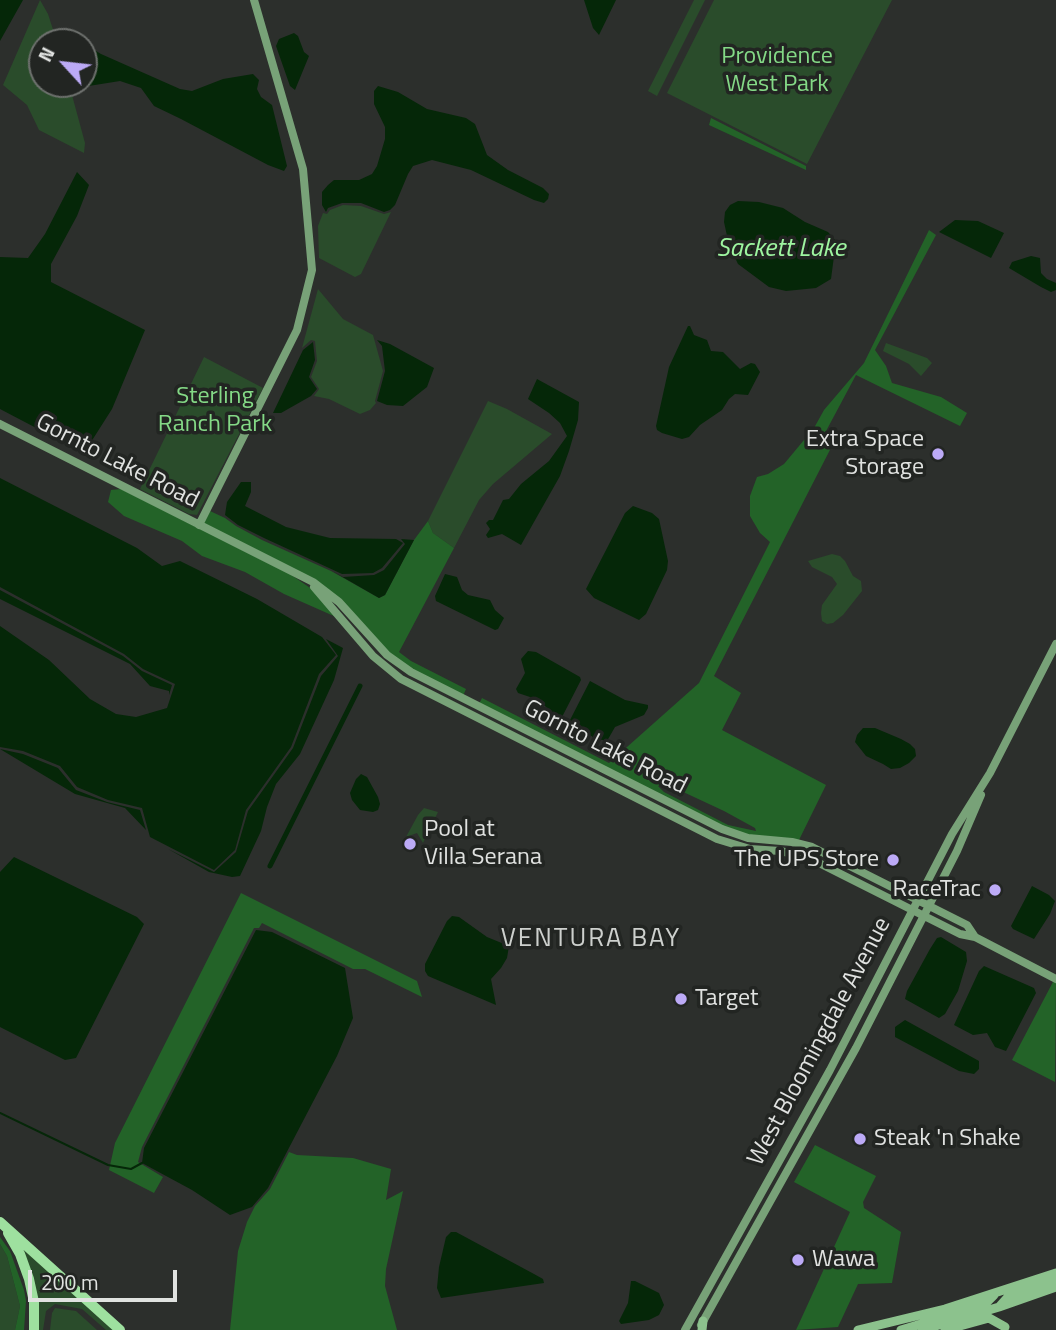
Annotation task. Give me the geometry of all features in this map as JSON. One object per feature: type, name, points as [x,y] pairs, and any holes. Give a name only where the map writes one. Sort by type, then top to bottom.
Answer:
[{"type":"highway","points":[[0,1222],[20,1254],[30,1279],[34,1302],[34,1330]]},
{"type":"highway","points":[[0,1222],[120,1330]]},
{"type":"main road","points":[[858,1330],[920,1316],[1056,1273]]},
{"type":"main road","points":[[999,1307],[1008,1297],[1056,1280]]},
{"type":"main road","points":[[922,1330],[1056,1287]]},
{"type":"main road","points":[[901,1330],[984,1305],[995,1294]]},
{"type":"main road","points":[[945,1330],[989,1318],[1005,1327]]},
{"type":"street","points":[[199,525],[297,330],[312,270],[303,169],[254,0]]},
{"type":"street","name":"Gornto Lake Road","points":[[0,424],[307,578],[329,593],[387,655],[411,672],[722,829],[748,838],[812,847],[967,925],[975,937]]},
{"type":"street","name":"Gornto Lake Road","points":[[292,572],[318,590],[373,656],[401,678],[718,839],[750,849],[780,851],[807,857],[960,934],[975,937]]},
{"type":"street","name":"West Bloomingdale Avenue","points":[[701,1327],[856,1048],[929,906],[990,773],[1056,644]]},
{"type":"street","name":"West Bloomingdale Avenue","points":[[685,1330],[845,1040],[952,834],[990,773]]},
{"type":"street","points":[[807,857],[812,847]]},
{"type":"street","points":[[975,937],[1056,979]]},
{"type":"street","points":[[845,1040],[856,1048]]},
{"type":"green space","points":[[40,0],[52,28],[28,28],[28,98],[73,98],[85,143],[84,153],[39,130],[27,105],[3,85]]},
{"type":"green space","points":[[694,0],[705,0],[657,96],[648,91]]},
{"type":"green space","name":"Providence West Park","points":[[714,0],[892,0],[807,164],[667,93]]},
{"type":"green space","points":[[711,118],[806,166],[806,170],[709,125]]},
{"type":"green space","points":[[343,205],[361,206],[384,214],[391,212],[361,274],[355,277],[319,258],[318,226],[323,213],[327,214]]},
{"type":"green space","points":[[929,230],[936,235],[875,350],[886,366],[892,383],[941,397],[967,413],[960,426],[856,375],[825,433],[833,444],[714,676],[741,693],[722,730],[826,785],[799,840],[749,835],[723,827],[479,704],[482,698],[609,763],[699,683],[770,542],[760,533],[750,516],[750,496],[757,477],[784,464],[814,428],[824,410],[864,363]],"holes":[[[664,783],[724,811],[756,831],[728,825],[664,792],[658,786]]]},
{"type":"green space","points":[[318,289],[343,319],[373,335],[383,371],[376,403],[370,410],[360,414],[329,399],[314,396],[319,389],[311,377],[317,361],[315,341],[311,340],[302,348]]},
{"type":"green space","points":[[886,343],[927,358],[932,363],[921,376],[909,364],[883,351]]},
{"type":"green space","name":"Sterling Ranch Park","points":[[204,357],[263,388],[197,515],[189,514],[140,489]]},
{"type":"green space","points":[[488,401],[552,434],[493,484],[479,500],[454,548],[433,533],[428,521]]},
{"type":"green space","points":[[121,489],[290,574],[316,592],[336,617],[284,594],[245,572],[202,556],[182,541],[124,516],[108,502],[111,490]]},
{"type":"green space","points":[[210,511],[379,598],[385,595],[414,540],[428,521],[433,533],[454,548],[399,652],[466,689],[463,696],[412,670],[393,657],[341,600],[203,524]]},
{"type":"green space","points":[[832,554],[845,561],[853,576],[861,581],[862,591],[843,615],[827,624],[822,621],[822,605],[837,584],[832,577],[812,567],[808,561]]},
{"type":"green space","points":[[424,808],[438,812],[423,843],[417,833],[406,837]]},
{"type":"green space","points":[[241,893],[417,981],[422,997],[365,969],[353,969],[262,923],[259,928],[254,928],[142,1147],[138,1162],[163,1177],[154,1193],[109,1170],[115,1143]]},
{"type":"green space","points":[[1054,980],[1056,981],[1055,1082],[1012,1060]]},
{"type":"green space","points":[[815,1145],[876,1176],[863,1202],[864,1208],[901,1232],[892,1283],[858,1284],[838,1327],[796,1330],[850,1212],[794,1182]]},
{"type":"green space","points":[[289,1152],[297,1155],[353,1158],[391,1169],[386,1200],[403,1191],[386,1269],[385,1286],[397,1330],[230,1330],[238,1251],[247,1222],[255,1206],[270,1189]]},
{"type":"green space","points":[[13,1235],[115,1330],[106,1330],[82,1309],[55,1304],[46,1311],[43,1330],[36,1330],[37,1321]]},
{"type":"green space","points":[[0,1237],[10,1251],[24,1290],[24,1330],[15,1330],[20,1306]]},
{"type":"green space","points":[[0,1244],[7,1256],[20,1306],[15,1330],[0,1330]]},
{"type":"green space","points":[[55,1308],[76,1311],[97,1330],[50,1330]]},
{"type":"water","points":[[0,0],[23,0],[0,41]]},
{"type":"water","points":[[584,0],[616,0],[599,35],[593,28]]},
{"type":"water","points":[[294,33],[309,56],[295,90],[290,86],[276,46],[279,39]]},
{"type":"water","points":[[98,52],[180,89],[192,91],[223,79],[253,74],[259,80],[257,89],[261,97],[272,105],[287,166],[284,171],[268,165],[154,106],[141,88],[120,81],[98,84]]},
{"type":"water","points":[[378,86],[398,92],[427,109],[466,118],[475,124],[487,155],[508,170],[543,188],[549,194],[548,199],[544,203],[534,200],[471,170],[432,160],[413,166],[395,205],[390,210],[384,212],[361,203],[342,203],[328,208],[326,212],[322,205],[322,192],[328,185],[334,180],[359,180],[372,174],[377,166],[385,139],[385,127],[374,104],[374,91]]},
{"type":"water","points":[[77,172],[89,185],[77,216],[51,264],[51,282],[145,330],[112,409],[84,453],[0,409],[0,257],[28,258],[45,234]]},
{"type":"water","name":"Sackett Lake","points":[[738,201],[759,202],[783,208],[828,232],[836,241],[831,279],[816,288],[786,291],[769,287],[738,264],[729,245],[724,222],[725,212],[730,205]]},
{"type":"water","points":[[955,220],[978,221],[1004,233],[991,258],[939,232]]},
{"type":"water","points":[[1031,256],[1040,258],[1041,273],[1056,283],[1056,290],[1051,292],[1009,268],[1012,262]]},
{"type":"water","points":[[688,326],[694,335],[707,340],[711,351],[723,352],[740,369],[751,363],[755,364],[760,372],[748,395],[735,394],[722,410],[700,425],[689,437],[682,439],[662,433],[656,426],[669,367]]},
{"type":"water","points":[[377,340],[390,344],[434,368],[427,387],[403,406],[377,401],[385,371],[382,346]]},
{"type":"water","points":[[313,342],[315,360],[309,377],[317,389],[311,396],[281,413],[273,413],[303,350]]},
{"type":"water","points":[[537,379],[579,402],[578,420],[560,476],[521,545],[502,534],[488,538],[486,535],[490,529],[486,523],[493,520],[503,500],[509,499],[521,484],[549,461],[567,436],[560,423],[528,399]]},
{"type":"water","points":[[0,478],[137,548],[162,566],[180,561],[257,599],[322,637],[336,655],[319,674],[291,747],[246,810],[235,850],[214,870],[150,837],[142,808],[108,800],[77,787],[60,766],[23,751],[0,747],[0,626],[49,660],[90,699],[116,714],[136,717],[167,708],[175,684],[143,669],[124,654],[0,587]]},
{"type":"water","points":[[241,482],[251,482],[251,492],[245,506],[286,527],[330,538],[396,539],[403,543],[382,568],[373,573],[342,574],[238,525],[225,515],[227,502]]},
{"type":"water","points":[[633,506],[652,513],[659,519],[668,561],[667,570],[646,614],[639,620],[594,598],[586,589],[625,513]]},
{"type":"water","points":[[401,539],[414,540],[385,595],[379,598],[332,571],[343,577],[374,575],[384,570],[405,544]]},
{"type":"water","points":[[445,574],[457,577],[462,590],[468,595],[490,600],[495,610],[504,618],[498,629],[495,630],[436,601],[435,596]]},
{"type":"water","points":[[0,590],[123,656],[142,671],[172,685],[169,695],[169,691],[150,686],[130,664],[0,599]]},
{"type":"water","points":[[326,639],[343,648],[334,680],[300,754],[276,784],[261,831],[240,876],[209,872],[168,849],[214,872],[236,852],[248,811],[293,748],[321,676],[338,656]]},
{"type":"water","points":[[528,651],[536,652],[580,677],[581,680],[562,717],[557,718],[539,700],[518,693],[516,689],[525,673],[521,659]]},
{"type":"water","points":[[590,681],[625,700],[648,705],[648,708],[644,715],[615,727],[607,741],[594,738],[570,720]]},
{"type":"water","points":[[863,728],[875,728],[901,739],[915,749],[916,756],[900,768],[891,769],[866,756],[855,742]]},
{"type":"water","points":[[0,749],[23,754],[58,768],[76,790],[107,802],[140,810],[146,830],[125,808],[75,794]]},
{"type":"water","points":[[361,774],[367,777],[378,797],[378,810],[373,812],[360,810],[352,800],[350,793]]},
{"type":"water","points":[[14,857],[137,917],[144,924],[76,1058],[65,1060],[0,1027],[0,872]]},
{"type":"water","points":[[1032,886],[1055,901],[1034,939],[1011,926]]},
{"type":"water","points":[[452,916],[459,917],[487,937],[509,946],[507,958],[491,979],[496,1005],[428,976],[425,971],[425,964]]},
{"type":"water","points":[[256,930],[272,932],[345,968],[353,1018],[337,1056],[268,1188],[252,1207],[230,1215],[192,1190],[142,1163],[144,1148]]},
{"type":"water","points":[[941,937],[966,952],[967,961],[958,991],[945,1014],[939,1018],[905,999],[930,949],[937,938]]},
{"type":"water","points":[[984,966],[1034,988],[1036,993],[1006,1051],[995,1047],[987,1033],[973,1035],[954,1025],[979,971]]},
{"type":"water","points":[[905,1020],[979,1061],[979,1069],[974,1074],[959,1071],[895,1037],[895,1027]]},
{"type":"water","points":[[451,1232],[456,1232],[534,1274],[543,1279],[544,1283],[441,1298],[437,1288],[439,1267],[446,1237]]},
{"type":"water","points":[[631,1281],[659,1293],[664,1305],[659,1315],[649,1320],[621,1324],[619,1321],[628,1303]]},
{"type":"waterway","points":[[270,866],[360,686]]},
{"type":"waterway","points":[[0,1113],[108,1165],[131,1169],[142,1163]]},
{"type":"place","name":"Extra Space Storage","points":[[938,454]]},
{"type":"place","name":"Pool at Villa Serana","points":[[410,844]]},
{"type":"place","name":"The UPS Store","points":[[893,860]]},
{"type":"place","name":"RaceTrac","points":[[995,890]]},
{"type":"place","name":"Target","points":[[681,999]]},
{"type":"place","name":"Steak 'n Shake","points":[[860,1139]]},
{"type":"place","name":"Wawa","points":[[798,1260]]},
{"type":"district","name":"VENTURA BAY","points":[[591,940]]}]
